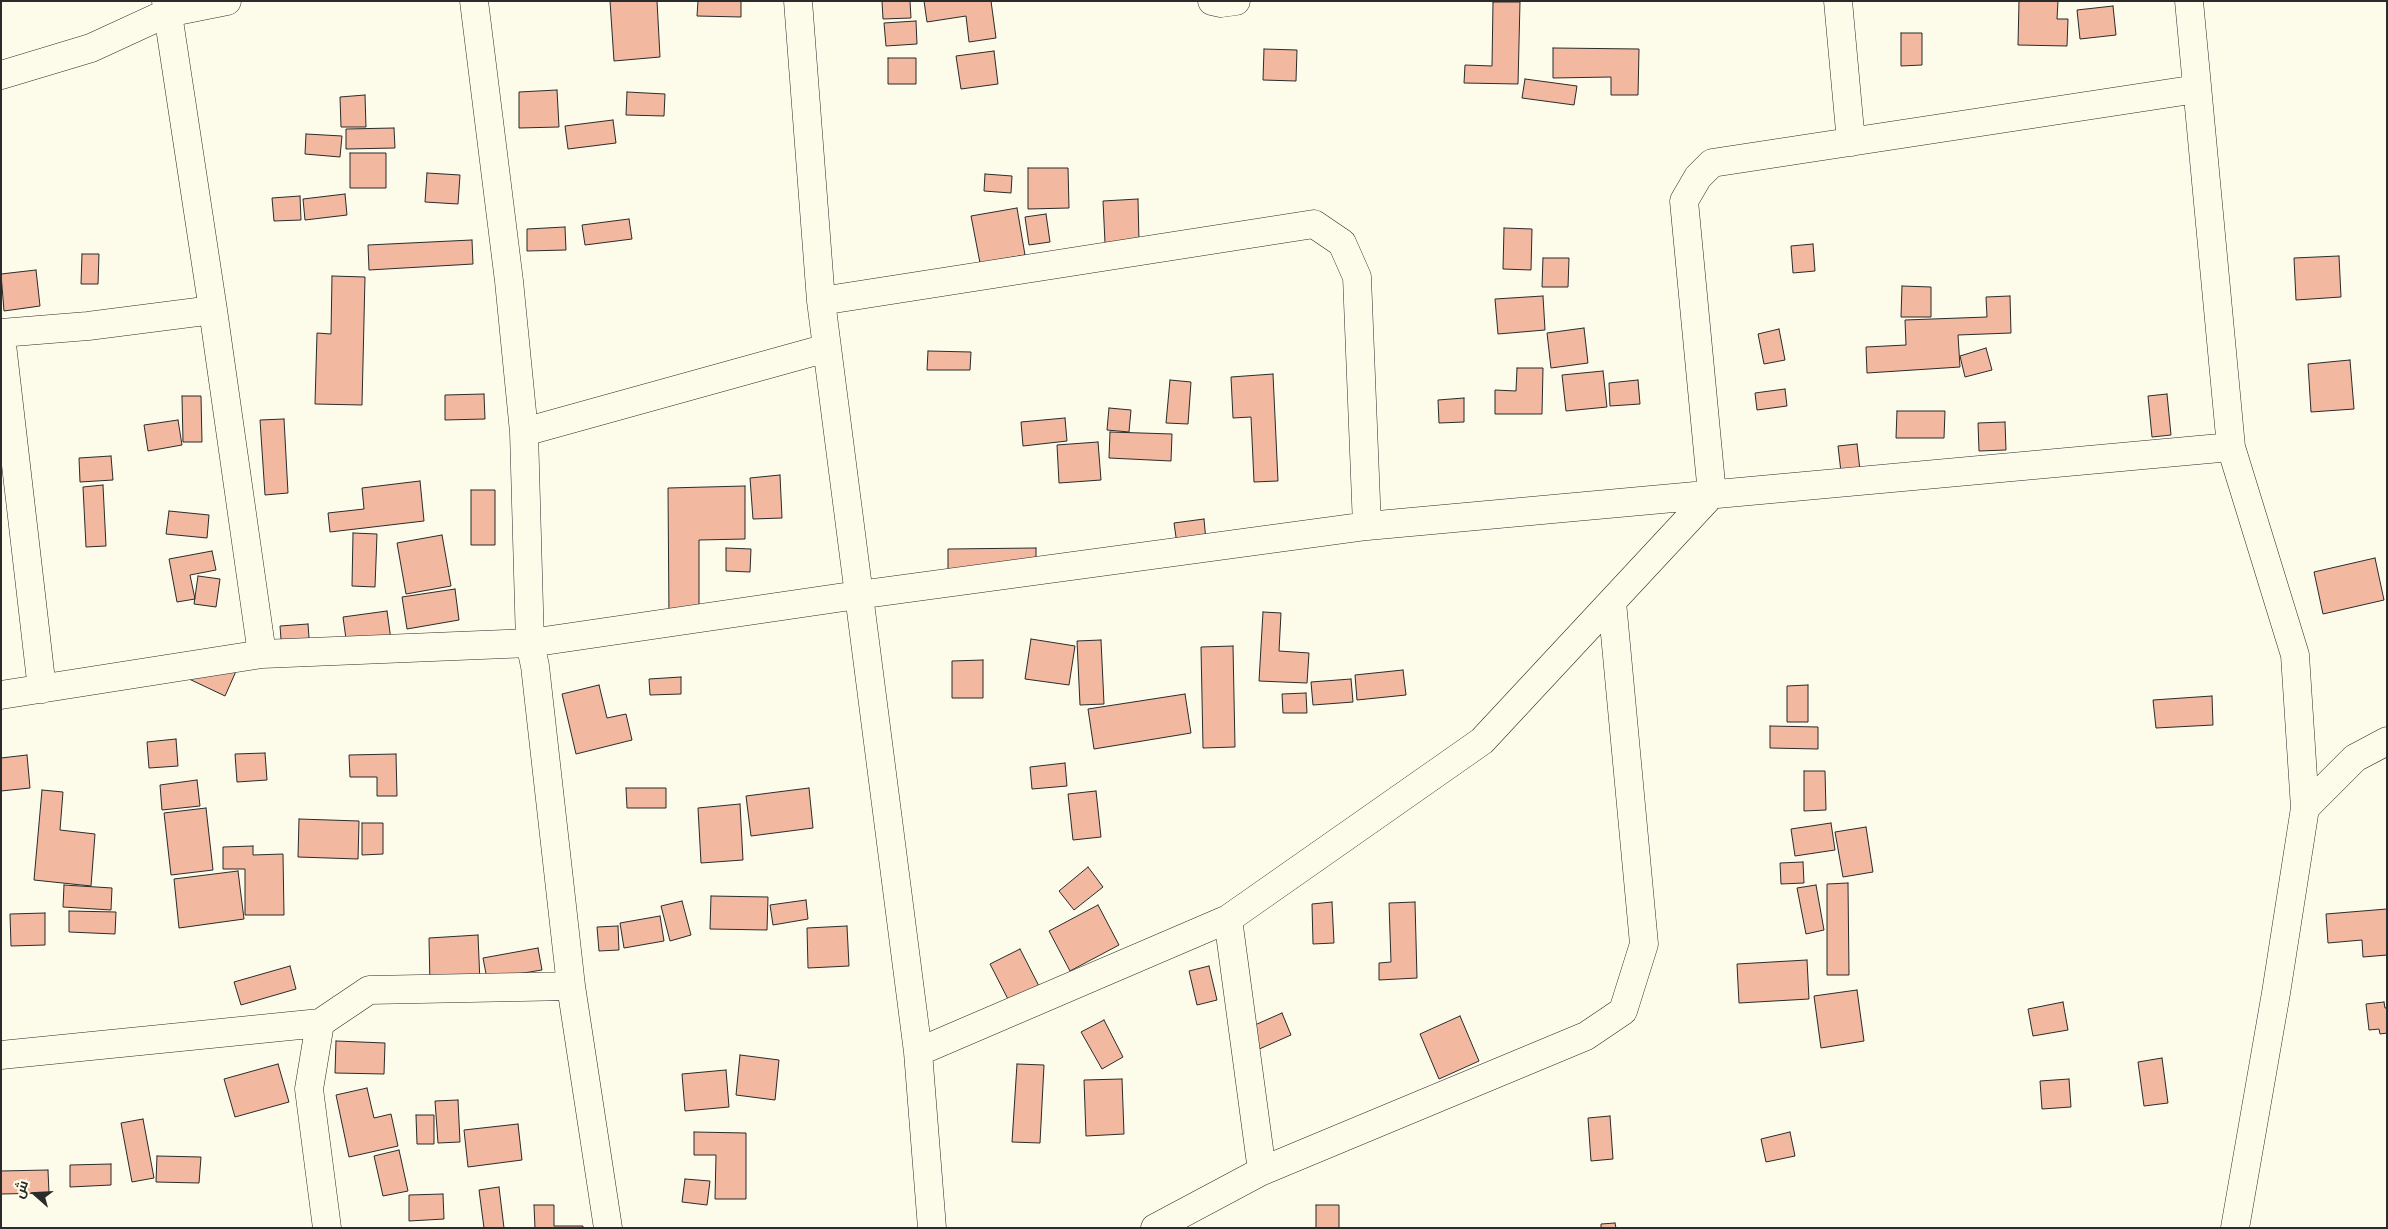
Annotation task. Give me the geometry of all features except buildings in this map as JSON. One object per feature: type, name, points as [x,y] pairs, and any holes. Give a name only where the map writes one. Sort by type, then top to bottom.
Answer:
[{"type":"street","points":[[1,75],[91,48],[167,7],[227,1]]},
{"type":"street","points":[[474,1],[510,281],[524,432],[530,643],[535,666],[571,986],[608,1228]]},
{"type":"street","points":[[798,1],[821,301],[918,1052],[932,1228]]},
{"type":"street","points":[[1212,1],[1221,3],[1236,1]]},
{"type":"street","points":[[1838,1],[1851,142]]},
{"type":"street","points":[[2189,1],[2231,447],[2295,656],[2305,808],[2276,993],[2235,1228]]},
{"type":"street","points":[[167,7],[262,654]]},
{"type":"street","points":[[918,1052],[1228,919],[1482,741],[1712,494],[1684,202],[1698,177],[1712,163],[2197,89]]},
{"type":"street","points":[[821,301],[1314,224],[1342,243],[1357,278],[1367,526]]},
{"type":"street","points":[[42,689],[1,334],[88,326],[213,310]]},
{"type":"street","points":[[524,432],[827,348]]},
{"type":"street","points":[[1,694],[262,654],[530,643],[858,594],[1367,526],[2231,447]]},
{"type":"street","points":[[1155,1228],[1262,1171],[1586,1036],[1623,1010],[1644,944],[1612,602]]},
{"type":"street","points":[[2305,808],[2355,758],[2387,741]]},
{"type":"street","points":[[1228,919],[1262,1171]]},
{"type":"street","points":[[1,1055],[320,1023],[369,990],[571,986]]},
{"type":"street","points":[[320,1023],[309,1089],[327,1228]]}]
